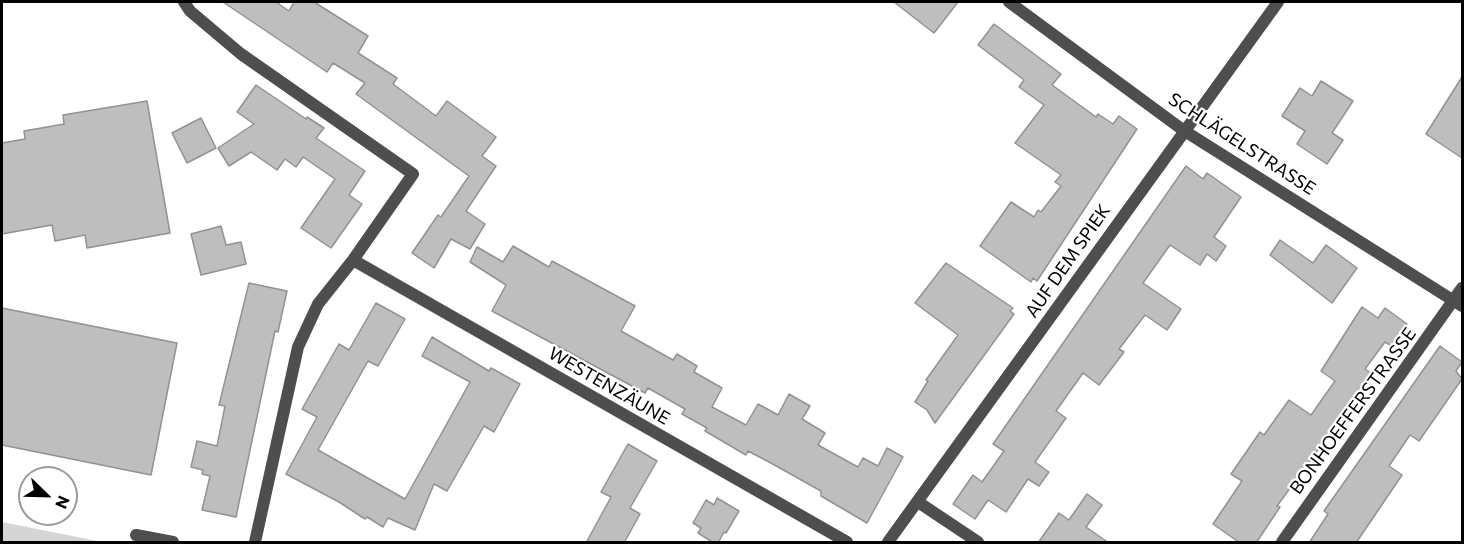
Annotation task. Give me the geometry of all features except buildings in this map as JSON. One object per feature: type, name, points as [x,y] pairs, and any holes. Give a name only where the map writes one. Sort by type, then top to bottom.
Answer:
[{"type":"street","points":[[184,2],[190,11],[241,54],[413,174],[353,260],[318,304],[298,347],[255,543]]},
{"type":"street","name":"SCHLÄGELSTRASSE","points":[[1009,2],[1183,130],[1459,303]]},
{"type":"street","name":"AUF DEM SPIEK","points":[[888,543],[1183,130],[1278,2]]},
{"type":"street","name":"WESTENZÄUNE","points":[[353,260],[847,543]]},
{"type":"street","name":"BONHOEFFERSTRASSE","points":[[1282,543],[1459,303],[1462,288]]},
{"type":"street","points":[[918,502],[978,543]]},
{"type":"street","points":[[136,535],[173,543]]},
{"type":"shaded area","points":[[2,522],[102,542],[2,542]]}]
